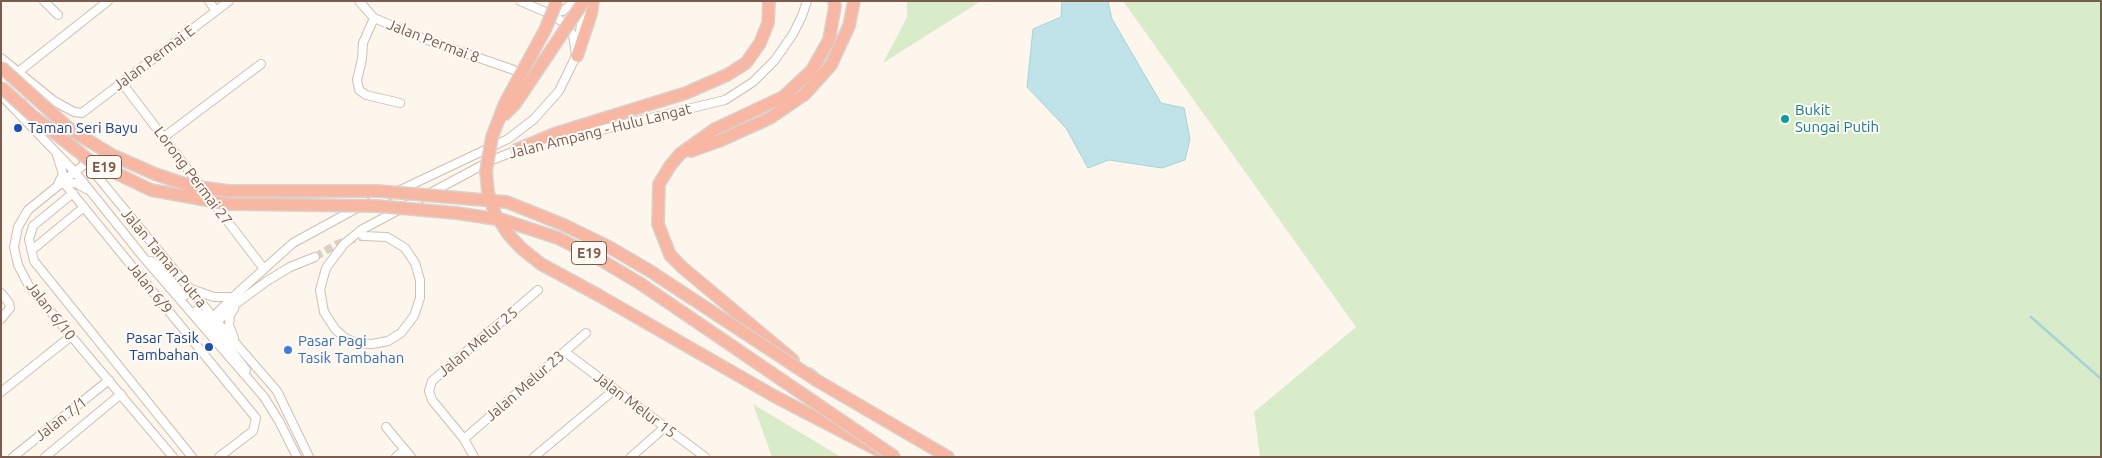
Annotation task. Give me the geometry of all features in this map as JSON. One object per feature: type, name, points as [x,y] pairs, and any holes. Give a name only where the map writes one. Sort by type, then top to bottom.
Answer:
[{"type":"highway","points":[[557,1],[545,30],[505,103],[492,137],[488,155],[486,171],[488,192],[495,214],[509,235],[541,264],[774,396],[890,457]]},
{"type":"highway","points":[[500,120],[515,104],[584,1]]},
{"type":"highway","points":[[577,56],[591,14],[593,1]]},
{"type":"highway","points":[[516,150],[554,134],[686,93],[727,75],[746,63],[760,44],[768,23],[769,1]]},
{"type":"highway","points":[[816,380],[670,255],[658,224],[657,206],[659,184],[680,154],[715,129],[783,96],[812,70],[828,40],[835,6],[834,1]]},
{"type":"highway","points":[[680,154],[719,141],[770,118],[806,94],[830,65],[849,26],[854,1]]},
{"type":"highway","name":"E19","points":[[1,67],[71,130],[112,155],[155,174],[191,186],[228,191],[378,191],[507,202],[564,225],[609,247],[816,380],[948,457]]},
{"type":"highway","name":"E19","points":[[1,87],[33,116],[89,160],[151,190],[228,204],[377,206],[456,213],[503,220],[558,238],[601,260],[641,284],[895,457]]},
{"type":"street","points":[[44,1],[58,15]]},
{"type":"street","points":[[1,58],[17,72],[108,1]]},
{"type":"street","points":[[209,1],[216,11]]},
{"type":"street","name":"Jalan Permai E","points":[[17,72],[54,101],[79,113],[122,83],[229,1]]},
{"type":"street","name":"Jalan Permai 8","points":[[359,1],[374,18],[427,40],[514,70]]},
{"type":"street","points":[[520,1],[548,13],[563,22],[573,35],[577,56]]},
{"type":"street","points":[[548,13],[563,11],[575,1]]},
{"type":"street","name":"Jalan Ampang - Hulu Langat","points":[[213,321],[264,268],[293,243],[358,208],[508,139],[534,119],[559,90],[577,56],[584,1]]},
{"type":"street","name":"Jalan Ampang - Hulu Langat","points":[[363,236],[387,237],[405,248],[415,263],[420,280],[420,298],[410,322],[401,333],[388,341],[372,344],[357,343],[345,338],[335,329],[324,312],[320,290],[326,268],[344,244],[360,230],[492,160],[516,150],[567,140],[725,100],[753,82],[775,60],[802,16],[807,1]]},
{"type":"street","points":[[374,18],[363,43],[362,59],[357,80],[359,90],[366,95],[400,103]]},
{"type":"street","points":[[164,137],[261,64]]},
{"type":"street","name":"Jalan Taman Putra","points":[[1,73],[27,96],[191,290],[213,321],[235,342],[277,391],[309,457]]},
{"type":"street","name":"Lorong Permai 27","points":[[122,83],[264,268]]},
{"type":"street","name":"Jalan Taman Putra","points":[[1,94],[75,172],[144,258],[264,397],[298,457]]},
{"type":"street","points":[[54,149],[63,174],[61,185],[76,184],[84,187],[109,214]]},
{"type":"street","name":"Jalan 6/10","points":[[86,164],[28,210],[18,227],[14,247],[18,265],[29,286],[70,337],[109,380],[173,457]]},
{"type":"street","name":"Jalan 6/9","points":[[61,185],[73,193],[256,418],[253,431],[218,457]]},
{"type":"street","name":"Jalan 6/10","points":[[73,193],[33,226],[29,239],[34,260],[192,457]]},
{"type":"street","points":[[32,250],[84,207]]},
{"type":"street","name":"Jalan Ampang - Hulu Langat","points":[[235,300],[290,267],[315,257]]},
{"type":"street","points":[[144,258],[159,266],[200,316],[213,321],[264,397]]},
{"type":"street","points":[[191,290],[214,297],[235,300],[229,325],[235,342]]},
{"type":"street","name":"Jalan Melur 25","points":[[464,439],[432,400],[429,391],[432,381],[538,290]]},
{"type":"street","points":[[1,293],[10,303],[10,308],[1,319]]},
{"type":"street","name":"Jalan Melur 23","points":[[464,439],[586,333]]},
{"type":"street","points":[[1,392],[70,337]]},
{"type":"street","name":"Jalan Melur 15","points":[[565,352],[705,457]]},
{"type":"street","name":"Jalan 7/1","points":[[14,457],[109,380]]},
{"type":"street","points":[[534,457],[614,390]]},
{"type":"street","points":[[45,457],[121,394]]},
{"type":"street","points":[[386,427],[410,457]]},
{"type":"street","points":[[631,457],[665,427]]},
{"type":"street","points":[[464,439],[474,457]]},
{"type":"street","points":[[396,457],[406,450]]},
{"type":"green space","points":[[907,1],[981,1],[883,63],[907,17]]},
{"type":"green space","points":[[1123,1],[2101,1],[2101,457],[1260,457],[1254,412],[1356,327]]},
{"type":"green space","points":[[753,404],[841,457],[772,457]]},
{"type":"water","points":[[1062,1],[1108,1],[1112,19],[1161,103],[1184,108],[1190,139],[1185,160],[1162,168],[1109,160],[1088,168],[1066,128],[1027,87],[1033,29],[1061,17]]},
{"type":"waterway","points":[[2031,317],[2101,379]]},
{"type":"tunnel","points":[[315,257],[337,244],[363,236]]},
{"type":"place","name":"Bukit Sungai Putih","points":[[1785,119]]},
{"type":"place","name":"Taman Seri Bayu","points":[[18,128]]},
{"type":"place","name":"Pasar Tasik Tambahan","points":[[209,347]]},
{"type":"place","name":"Pasar Pagi Tasik Tambahan","points":[[288,350]]}]
